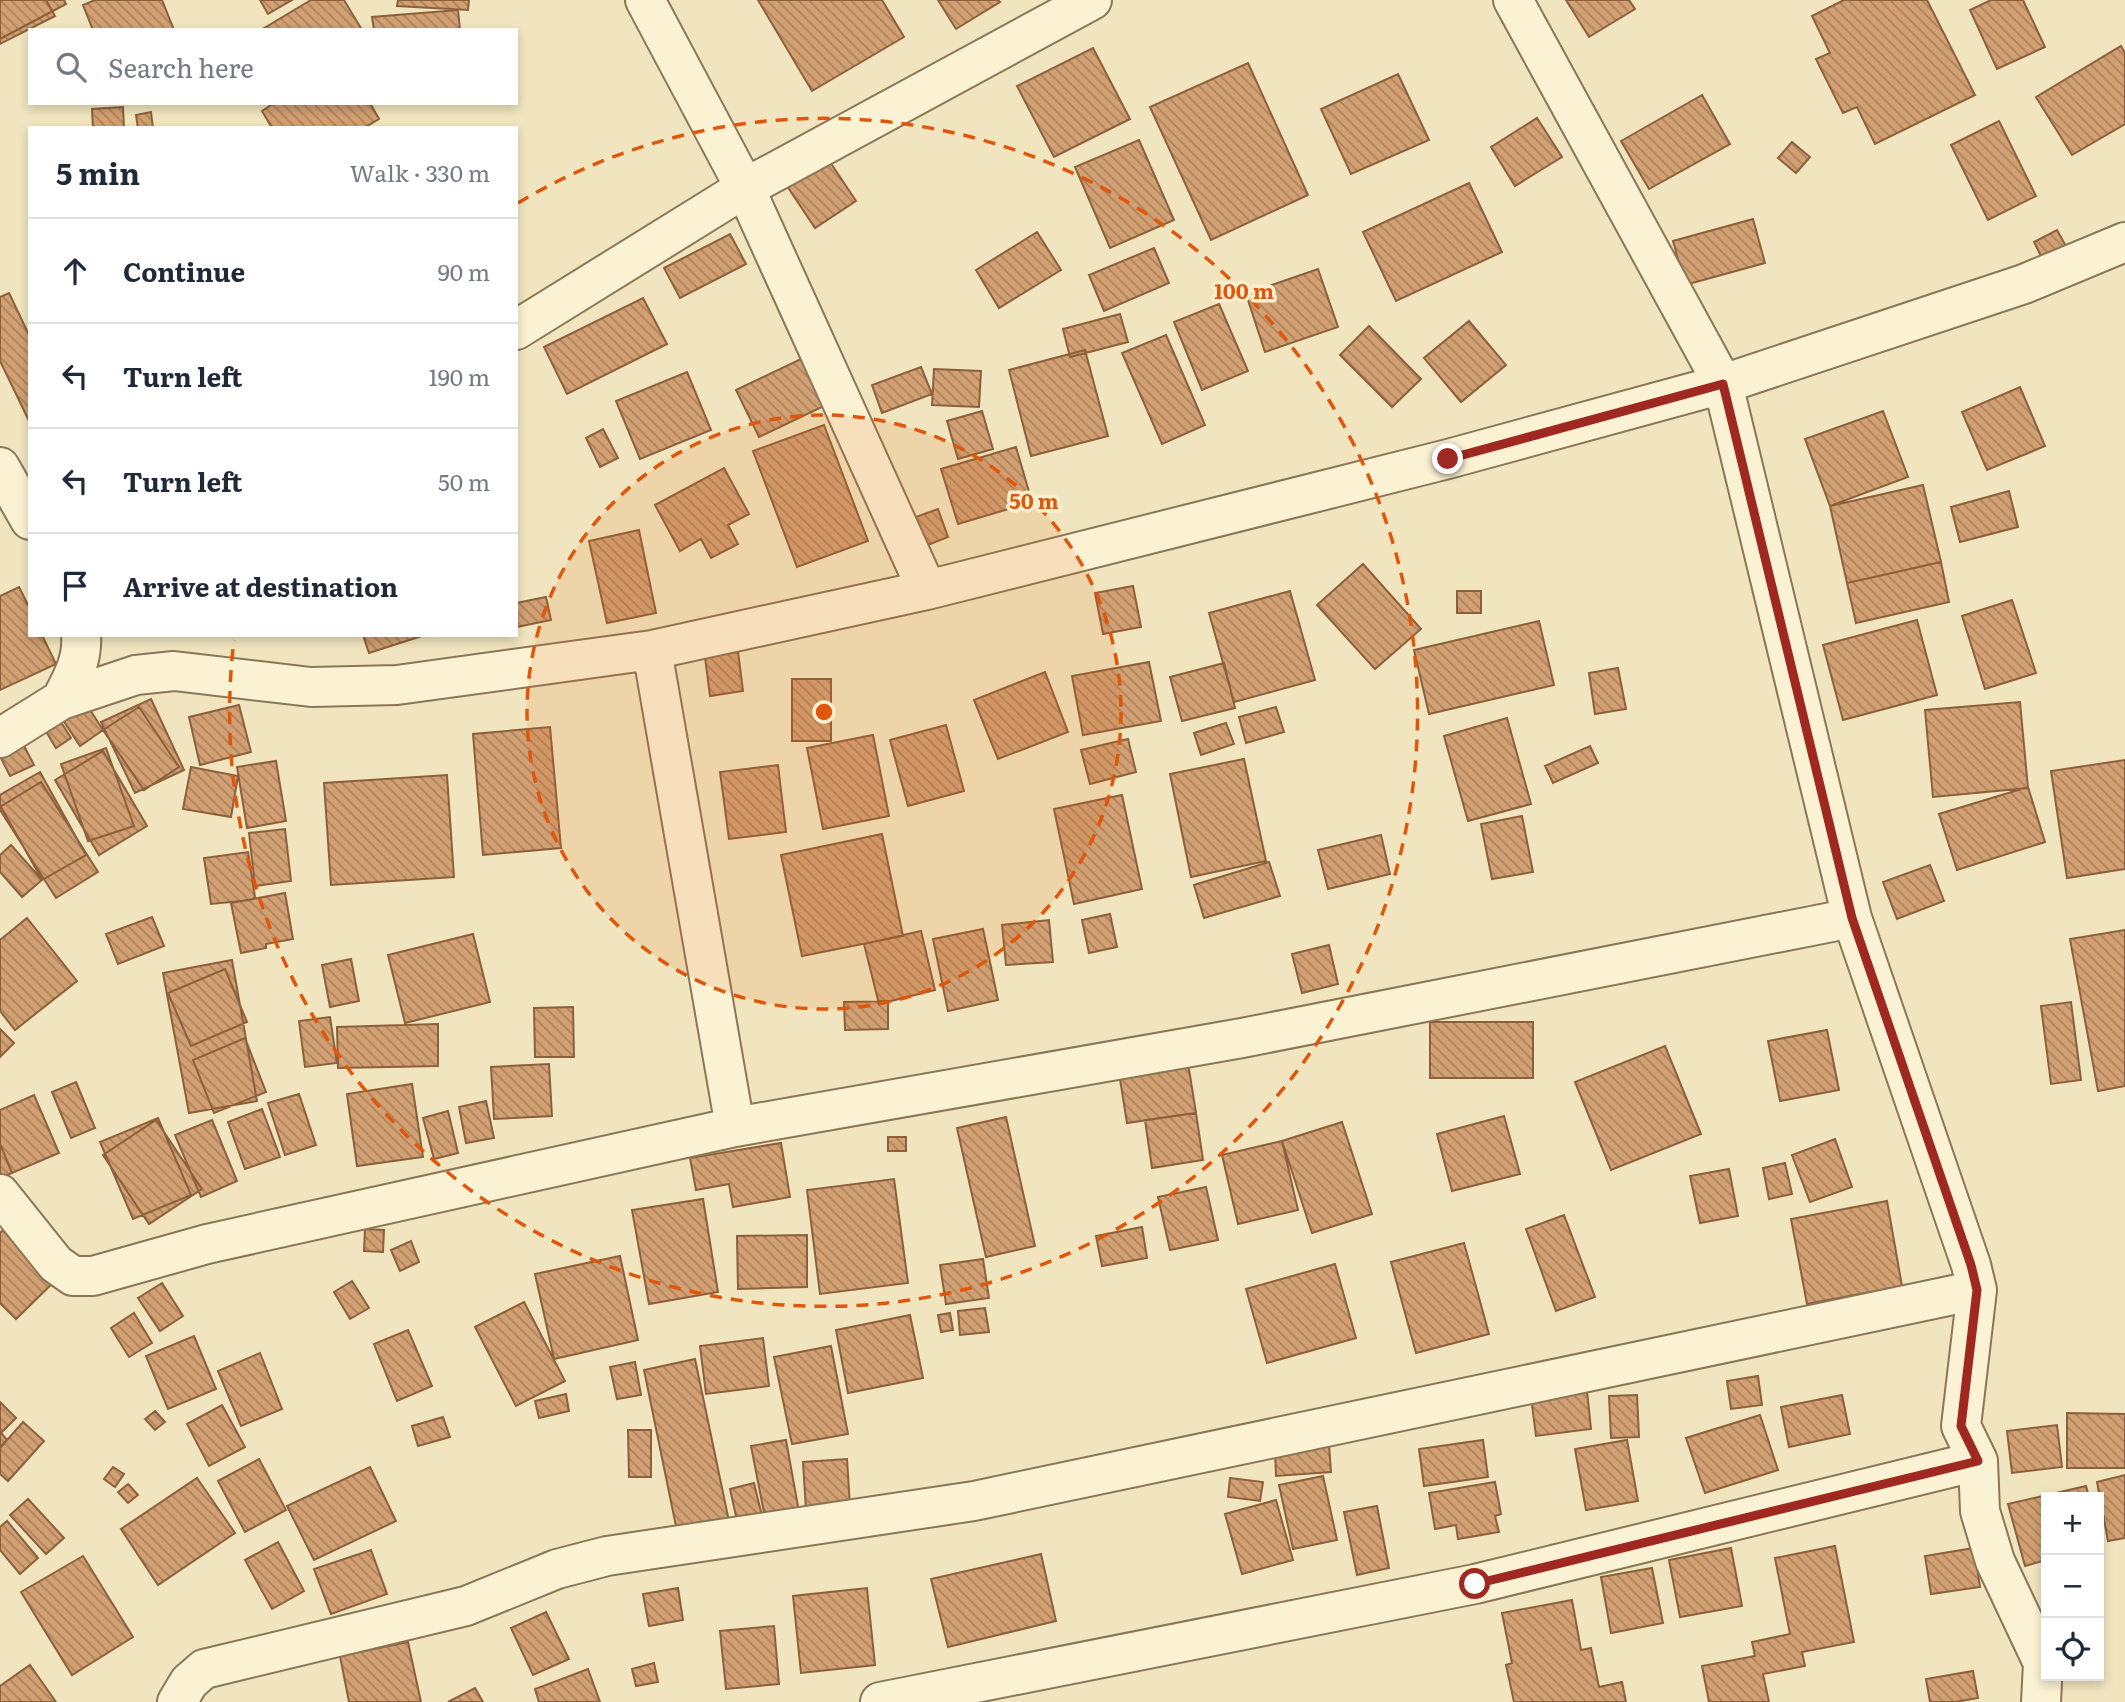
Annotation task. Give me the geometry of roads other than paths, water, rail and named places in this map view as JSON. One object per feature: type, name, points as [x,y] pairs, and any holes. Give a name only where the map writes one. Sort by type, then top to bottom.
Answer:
[{"type":"street","points":[[645,0],[745,188],[927,590]]},
{"type":"street","points":[[518,329],[745,188],[1092,0]]},
{"type":"street","points":[[1513,0],[1723,384],[1852,918],[1971,1265],[1977,1290],[1961,1426],[1978,1461],[1980,1511],[1995,1561],[2043,1663],[2041,1702]]},
{"type":"street","points":[[0,738],[61,700],[136,675],[174,671],[310,687],[397,685],[652,650],[927,590],[1448,459],[1723,384],[2024,284],[2125,242]]},
{"type":"street","points":[[0,467],[28,516]]},
{"type":"street","points":[[61,700],[75,675],[82,650],[81,637]]},
{"type":"street","points":[[652,650],[735,1127]]},
{"type":"street","points":[[0,1194],[56,1264],[73,1276],[93,1276],[207,1244],[735,1127],[1242,1038],[1852,918]]},
{"type":"street","points":[[177,1702],[189,1682],[204,1669],[466,1606],[557,1570],[607,1556],[974,1501],[1977,1290]]},
{"type":"street","points":[[880,1702],[1475,1584],[1978,1461]]}]
